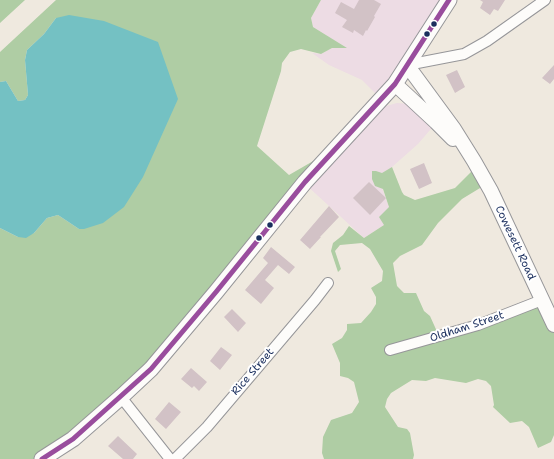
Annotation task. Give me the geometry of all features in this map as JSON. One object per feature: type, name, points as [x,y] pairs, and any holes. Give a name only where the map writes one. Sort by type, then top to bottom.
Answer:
[{"type":"main road","points":[[42,459],[73,439],[121,397],[151,368],[216,292],[305,182],[395,84],[449,0]]},
{"type":"main road","name":"Cowesett Road","points":[[407,65],[454,129],[474,161],[490,191],[554,325]]},
{"type":"main road","name":"Cowesett Road","points":[[395,84],[436,122],[474,161]]},
{"type":"street","points":[[407,65],[464,54],[487,41],[545,0]]},
{"type":"street","name":"Rice Street","points":[[175,459],[207,427],[315,300],[328,282]]},
{"type":"street","name":"Oldham Street","points":[[390,350],[478,325],[542,300]]},
{"type":"street","points":[[121,397],[170,459]]},
{"type":"shaded area","points":[[321,0],[448,0],[381,99],[362,80],[329,65],[312,53],[321,54],[332,48],[346,48],[313,27],[311,18]]},
{"type":"shaded area","points":[[397,103],[411,104],[436,123],[418,144],[392,167],[382,174],[376,171],[389,207],[384,225],[364,238],[305,184],[375,109]]},
{"type":"green space","points":[[0,0],[25,0],[0,23]]},
{"type":"green space","points":[[56,0],[321,0],[311,18],[313,27],[347,48],[332,48],[321,54],[301,49],[290,52],[282,63],[281,71],[257,146],[289,175],[334,149],[144,374],[44,459],[0,459],[0,228],[18,237],[34,233],[47,218],[58,215],[79,229],[56,18],[44,34],[27,50],[25,60],[28,95],[25,100],[18,101],[6,81],[0,82],[0,52]]},
{"type":"green space","points":[[392,167],[404,195],[415,200],[455,188],[473,170],[485,185],[462,199],[438,223],[422,245],[400,256],[393,263],[397,286],[404,293],[416,293],[424,311],[430,316],[439,336],[540,303],[554,328],[554,435],[551,442],[538,448],[529,427],[522,421],[510,423],[493,407],[491,386],[486,381],[478,379],[466,383],[435,378],[426,381],[412,380],[391,393],[387,399],[385,407],[398,427],[407,429],[410,433],[414,455],[413,459],[324,459],[322,453],[323,437],[331,420],[352,413],[359,402],[354,382],[348,378],[340,376],[340,363],[332,344],[342,338],[347,330],[347,324],[361,323],[371,312],[376,304],[376,297],[371,288],[382,281],[383,271],[370,249],[362,243],[340,245],[335,251],[341,269],[338,272],[331,251],[333,243],[343,235],[349,226],[364,238],[384,225],[379,217],[389,207],[383,189],[375,186],[372,179],[372,171],[382,173]]},
{"type":"water","points":[[69,15],[104,21],[158,42],[178,99],[143,177],[124,207],[103,223],[84,229],[79,229],[58,215],[47,218],[34,233],[26,238],[18,237],[0,228],[0,82],[6,81],[18,101],[25,100],[28,95],[25,60],[27,50],[44,34],[56,18]]},
{"type":"building","points":[[359,0],[374,0],[381,4],[363,36],[354,30],[353,33],[342,27],[347,20],[335,13],[341,2],[354,9]]},
{"type":"building","points":[[480,0],[505,0],[498,11],[494,9],[490,15],[480,8],[483,2]]},
{"type":"building","points":[[554,65],[554,79],[550,84],[542,78]]},
{"type":"building","points":[[457,70],[465,87],[455,93],[446,75]]},
{"type":"building","points":[[424,163],[432,183],[419,189],[410,169]]},
{"type":"building","points":[[369,182],[386,198],[370,215],[353,198]]},
{"type":"building","points":[[329,206],[339,217],[310,249],[300,240]]},
{"type":"building","points":[[271,247],[295,267],[289,274],[278,265],[265,280],[274,288],[261,304],[245,290],[268,263],[263,258]]},
{"type":"building","points":[[232,309],[246,323],[238,332],[224,317]]},
{"type":"building","points":[[221,347],[232,355],[220,370],[210,361]]},
{"type":"building","points":[[191,368],[207,382],[199,391],[194,386],[192,388],[181,379]]},
{"type":"building","points":[[169,402],[181,412],[166,429],[155,419]]},
{"type":"building","points":[[118,436],[137,454],[133,459],[123,459],[108,446]]},
{"type":"transit line","points":[[42,459],[73,439],[151,369],[216,292],[305,182],[395,84],[449,0]]}]
